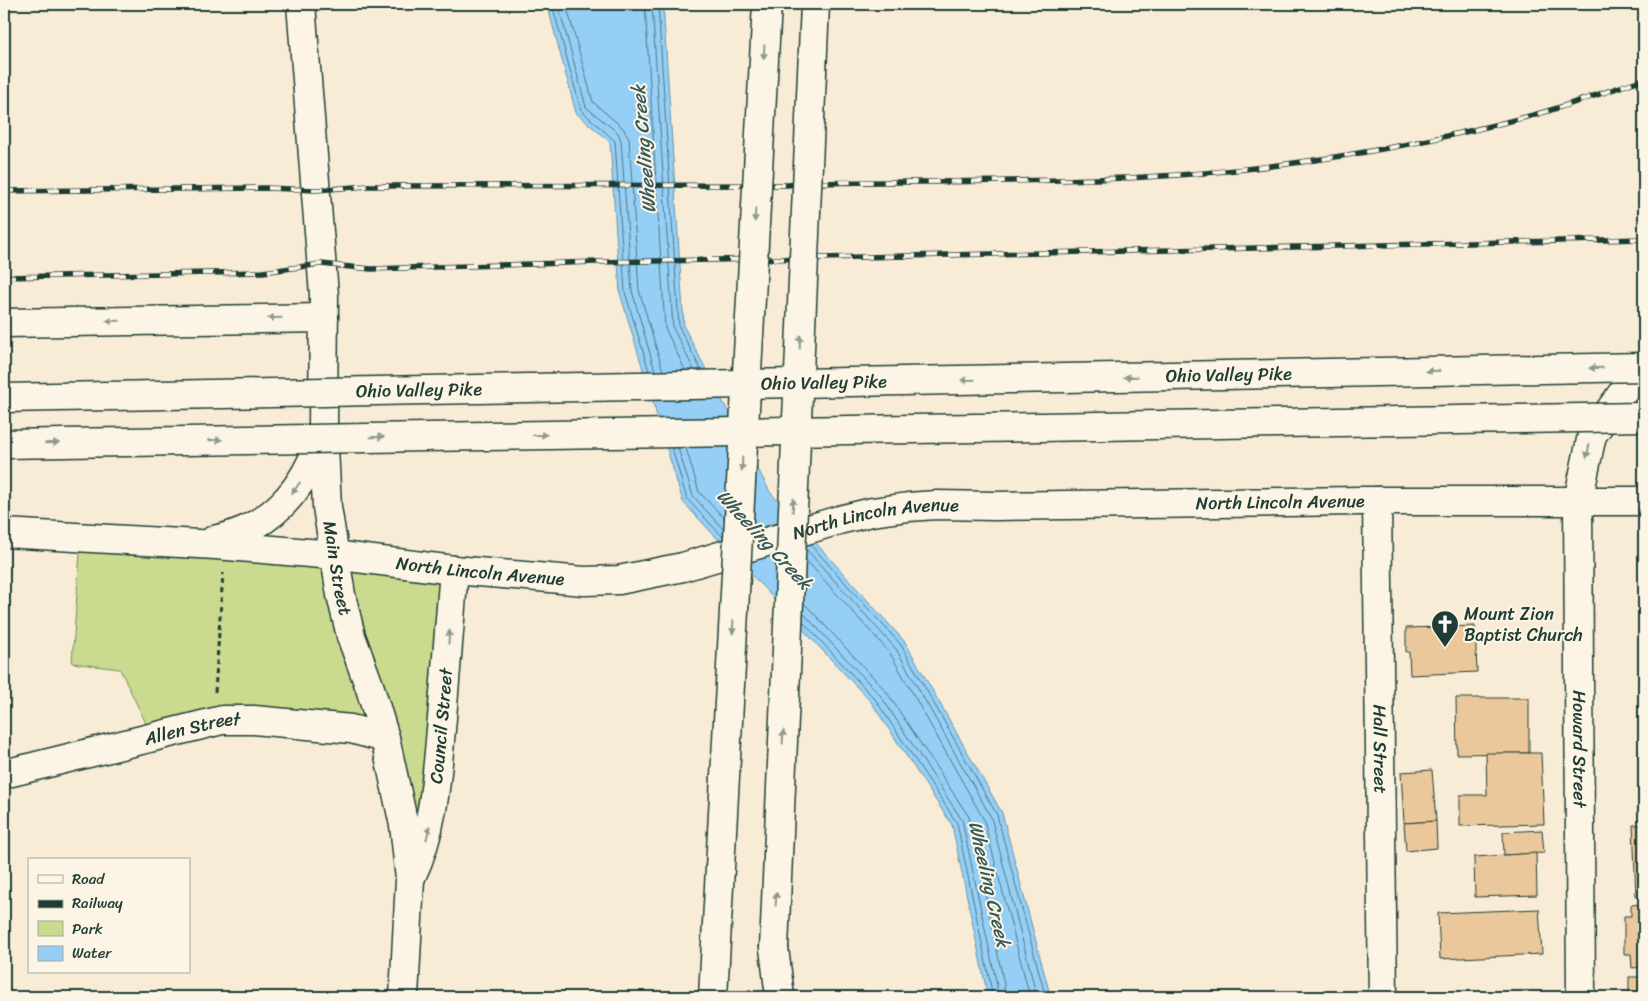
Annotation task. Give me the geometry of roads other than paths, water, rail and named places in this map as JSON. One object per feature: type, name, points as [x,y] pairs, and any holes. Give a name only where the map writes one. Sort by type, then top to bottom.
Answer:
[{"type":"main road","name":"Main Street","points":[[301,4],[324,318],[323,428],[327,507],[341,595],[351,636],[370,688],[385,738],[404,825],[410,879],[404,997]]},
{"type":"main road","points":[[713,997],[767,4]]},
{"type":"main road","points":[[768,997],[774,948],[815,4]]},
{"type":"main road","points":[[4,322],[324,318]]},
{"type":"main road","name":"Ohio Valley Pike","points":[[4,398],[1644,368]]},
{"type":"main road","name":"Howard Street","points":[[1581,997],[1578,501],[1592,434],[1631,381],[1644,368]]},
{"type":"main road","points":[[4,444],[1644,417]]},
{"type":"main road","points":[[196,544],[236,534],[257,525],[274,513],[288,500],[300,483],[313,460],[323,428]]},
{"type":"main road","name":"North Lincoln Avenue","points":[[4,534],[225,545],[334,555],[454,570],[584,581],[619,580],[656,574],[839,520],[872,512],[908,507],[936,505],[996,506],[1377,500],[1644,501]]},
{"type":"main road","name":"Hall Street","points":[[1377,500],[1383,997]]},
{"type":"main road","name":"Council Street","points":[[410,879],[420,858],[429,828],[437,774],[454,570]]},
{"type":"main road","name":"Allen Street","points":[[4,774],[222,720],[254,720],[351,729],[385,738]]},
{"type":"main road","points":[[774,948],[780,997]]},
{"type":"water","name":"Wheeling Creek","points":[[547,4],[663,4],[684,327],[770,492],[905,642],[1002,813],[1049,997],[986,997],[986,988],[952,825],[871,702],[683,502],[620,293],[610,142],[576,113]]},
{"type":"railway","points":[[4,191],[266,188],[316,190],[368,186],[787,185],[838,182],[1089,179],[1195,174],[1344,156],[1443,137],[1541,113],[1644,79]]},
{"type":"railway","points":[[4,277],[263,272],[321,264],[371,269],[597,262],[1644,239]]},
{"type":"place","name":"Mount Zion Baptist Church","points":[[1445,648]]}]
